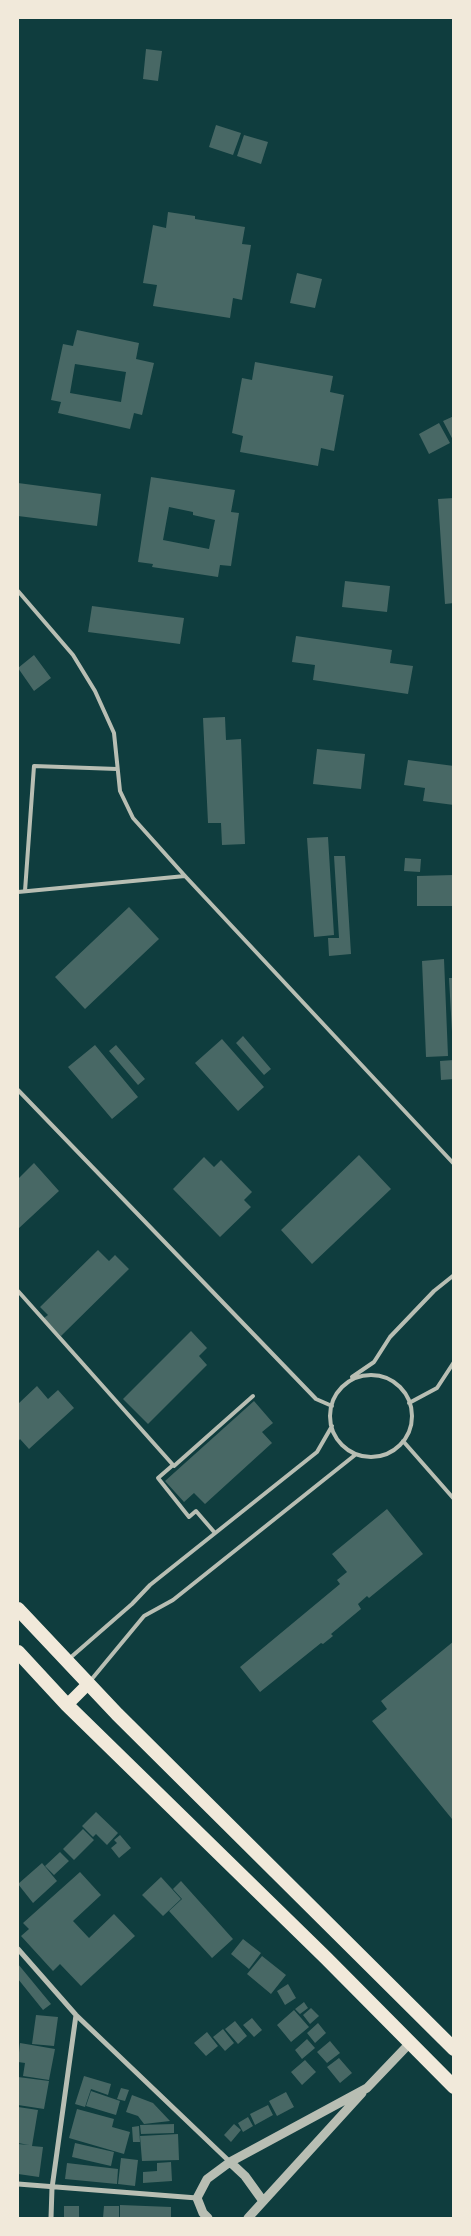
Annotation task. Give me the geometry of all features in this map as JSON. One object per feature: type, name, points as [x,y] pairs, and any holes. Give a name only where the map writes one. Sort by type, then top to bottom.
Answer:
[{"type":"highway","points":[[18,1609],[88,1684],[454,2049]]},
{"type":"highway","points":[[18,1652],[67,1705],[326,1958],[409,2044],[454,2087]]},
{"type":"main road","points":[[67,1705],[88,1684]]},
{"type":"street","points":[[19,1952],[76,2015],[245,2176],[263,2201]]},
{"type":"street","points":[[51,2218],[52,2188],[76,2015]]},
{"type":"street","points":[[248,2218],[409,2044]]},
{"type":"street","points":[[208,2218],[203,2213],[197,2198],[207,2179],[230,2162],[367,2088]]},
{"type":"street","points":[[18,2184],[197,2198]]},
{"type":"lane","points":[[18,591],[73,655],[95,692],[114,733],[120,790],[133,818],[454,1164]]},
{"type":"lane","points":[[25,891],[34,766],[117,769]]},
{"type":"lane","points":[[18,892],[185,876]]},
{"type":"lane","points":[[18,1090],[316,1399],[332,1406]]},
{"type":"lane","points":[[67,1661],[132,1604],[150,1585],[317,1452],[332,1426],[332,1406],[335,1396],[348,1380],[374,1362],[390,1337],[434,1290],[454,1276]]},
{"type":"lane","points":[[18,1291],[173,1465]]},
{"type":"lane","points":[[409,1402],[436,1388],[454,1362]]},
{"type":"lane","points":[[332,1426],[342,1443],[355,1454],[373,1457],[385,1454],[403,1441],[411,1422],[412,1411],[409,1402],[402,1391],[386,1378],[367,1375],[348,1380]]},
{"type":"lane","points":[[216,1533],[196,1511],[189,1517],[158,1478],[254,1396]]},
{"type":"lane","points":[[403,1441],[454,1499]]},
{"type":"lane","points":[[88,1684],[144,1616],[174,1600],[355,1454]]},
{"type":"building","points":[[146,49],[162,51],[158,81],[143,79]]},
{"type":"building","points":[[216,125],[241,133],[233,155],[209,147]]},
{"type":"building","points":[[244,135],[268,142],[261,164],[237,156]]},
{"type":"building","points":[[168,212],[195,216],[195,219],[245,227],[242,244],[251,245],[242,300],[233,298],[230,318],[153,306],[157,285],[143,283],[153,225],[166,228]]},
{"type":"building","points":[[297,273],[322,279],[315,308],[290,303]]},
{"type":"building","points":[[77,330],[139,343],[136,359],[154,363],[142,415],[134,413],[130,429],[58,413],[61,402],[51,400],[63,344],[73,346]],"holes":[[[75,364],[126,372],[121,402],[70,393]]]},
{"type":"building","points":[[255,362],[333,376],[330,392],[344,395],[334,451],[321,448],[318,466],[240,452],[243,436],[232,433],[242,378],[252,380]]},
{"type":"building","points":[[454,416],[454,442],[443,421]]},
{"type":"building","points":[[439,423],[450,443],[429,454],[419,434]]},
{"type":"building","points":[[151,477],[235,490],[231,512],[239,513],[231,566],[220,565],[218,577],[152,567],[153,564],[138,562]],"holes":[[[169,507],[193,512],[193,515],[215,520],[209,549],[163,540]]]},
{"type":"building","points":[[18,483],[101,494],[97,526],[18,516]]},
{"type":"building","points":[[454,498],[454,603],[445,604],[438,499]]},
{"type":"building","points":[[345,581],[390,586],[387,612],[342,607]]},
{"type":"building","points":[[92,606],[184,618],[180,644],[88,632]]},
{"type":"building","points":[[296,636],[392,650],[390,663],[413,666],[408,694],[313,680],[315,665],[292,662]]},
{"type":"building","points":[[34,655],[51,678],[34,691],[18,668]]},
{"type":"building","points":[[225,717],[226,740],[241,739],[245,844],[222,845],[221,823],[208,823],[203,718]]},
{"type":"building","points":[[317,749],[365,754],[361,789],[313,784]]},
{"type":"building","points":[[408,760],[454,766],[454,805],[423,801],[425,788],[404,785]]},
{"type":"building","points":[[328,837],[334,935],[314,937],[307,838]]},
{"type":"building","points":[[334,856],[345,856],[351,954],[329,956],[328,938],[339,938]]},
{"type":"building","points":[[405,858],[421,859],[420,872],[404,871]]},
{"type":"building","points":[[454,875],[454,906],[417,906],[417,876]]},
{"type":"building","points":[[129,907],[159,939],[85,1009],[55,977]]},
{"type":"building","points":[[444,959],[448,1056],[426,1057],[422,961]]},
{"type":"building","points":[[449,978],[454,978],[454,1032],[452,1032]]},
{"type":"building","points":[[243,1036],[271,1069],[264,1075],[236,1043]]},
{"type":"building","points":[[222,1039],[264,1087],[238,1111],[195,1063]]},
{"type":"building","points":[[95,1045],[138,1097],[112,1119],[68,1067]]},
{"type":"building","points":[[116,1045],[145,1079],[138,1085],[109,1051]]},
{"type":"building","points":[[454,1060],[454,1079],[441,1080],[440,1061]]},
{"type":"building","points":[[359,1155],[391,1189],[312,1264],[281,1230]]},
{"type":"building","points":[[204,1157],[214,1167],[221,1160],[252,1192],[244,1200],[251,1207],[220,1237],[173,1189]]},
{"type":"building","points":[[34,1163],[59,1191],[18,1229],[18,1179]]},
{"type":"building","points":[[98,1250],[109,1261],[115,1255],[129,1269],[61,1336],[44,1318],[48,1315],[40,1307]]},
{"type":"building","points":[[191,1331],[207,1348],[199,1356],[207,1365],[148,1424],[123,1399]]},
{"type":"building","points":[[37,1386],[48,1399],[58,1390],[74,1408],[29,1449],[20,1439],[18,1442],[18,1404]]},
{"type":"building","points":[[254,1401],[273,1423],[262,1432],[272,1443],[205,1504],[194,1493],[184,1502],[165,1481]]},
{"type":"building","points":[[387,1509],[423,1554],[369,1598],[367,1596],[358,1604],[361,1609],[331,1634],[333,1636],[323,1644],[321,1643],[260,1692],[240,1667],[340,1584],[337,1580],[347,1572],[332,1554]]},
{"type":"building","points":[[454,1641],[454,1818],[452,1819],[372,1721],[387,1709],[381,1701]]},
{"type":"building","points":[[96,1812],[118,1833],[107,1845],[96,1834],[93,1837],[82,1826]]},
{"type":"building","points":[[83,1829],[94,1840],[74,1860],[63,1849]]},
{"type":"building","points":[[120,1835],[131,1848],[119,1858],[111,1848],[117,1843],[114,1840]]},
{"type":"building","points":[[60,1852],[69,1861],[54,1875],[45,1866]]},
{"type":"building","points":[[42,1863],[57,1881],[33,1903],[18,1884]]},
{"type":"building","points":[[80,1872],[101,1895],[73,1921],[89,1938],[114,1914],[135,1936],[81,1986],[60,1964],[53,1971],[21,1936],[29,1929],[23,1923]]},
{"type":"building","points":[[161,1877],[181,1899],[163,1916],[142,1895]]},
{"type":"building","points":[[181,1881],[233,1939],[212,1958],[169,1911],[182,1899],[173,1889]]},
{"type":"building","points":[[243,1939],[261,1953],[249,1969],[231,1954]]},
{"type":"building","points":[[262,1956],[286,1975],[271,1994],[247,1974]]},
{"type":"building","points":[[18,1964],[51,2004],[43,2010],[18,1979]]},
{"type":"building","points":[[288,1984],[296,1998],[285,2005],[277,1991]]},
{"type":"building","points":[[304,2002],[308,2008],[300,2014],[295,2009]]},
{"type":"building","points":[[311,2008],[319,2016],[310,2024],[303,2015]]},
{"type":"building","points":[[294,2010],[309,2027],[291,2042],[277,2025]]},
{"type":"building","points":[[36,2015],[58,2017],[54,2046],[32,2044]]},
{"type":"building","points":[[252,2018],[262,2030],[254,2037],[243,2025]]},
{"type":"building","points":[[235,2021],[247,2036],[238,2044],[225,2029]]},
{"type":"building","points":[[318,2023],[326,2033],[315,2043],[307,2033]]},
{"type":"building","points":[[223,2029],[234,2043],[225,2051],[213,2037]]},
{"type":"building","points":[[207,2032],[218,2046],[206,2056],[194,2043]]},
{"type":"building","points":[[307,2039],[315,2048],[302,2059],[295,2050]]},
{"type":"building","points":[[330,2041],[340,2053],[327,2063],[317,2052]]},
{"type":"building","points":[[20,2043],[55,2049],[49,2080],[23,2076],[25,2063],[18,2062]]},
{"type":"building","points":[[339,2058],[352,2073],[340,2083],[327,2067]]},
{"type":"building","points":[[305,2060],[316,2072],[302,2085],[291,2072]]},
{"type":"building","points":[[84,2076],[111,2084],[108,2095],[91,2089],[85,2107],[75,2104]]},
{"type":"building","points":[[18,2077],[49,2081],[44,2109],[18,2105]]},
{"type":"building","points":[[121,2088],[129,2090],[125,2101],[117,2099]]},
{"type":"building","points":[[91,2091],[120,2101],[116,2115],[86,2106]]},
{"type":"building","points":[[286,2092],[294,2107],[277,2116],[269,2101]]},
{"type":"building","points":[[132,2095],[153,2103],[170,2121],[144,2124],[138,2116],[126,2112]]},
{"type":"building","points":[[268,2105],[273,2115],[255,2125],[250,2114]]},
{"type":"building","points":[[18,2107],[38,2110],[32,2146],[43,2147],[39,2177],[18,2174],[18,2144],[29,2145],[18,2143]]},
{"type":"building","points":[[77,2109],[114,2119],[112,2127],[130,2132],[124,2154],[69,2138]]},
{"type":"building","points":[[248,2117],[253,2126],[243,2132],[238,2123]]},
{"type":"building","points":[[174,2124],[174,2133],[141,2134],[140,2125]]},
{"type":"building","points":[[234,2124],[241,2130],[231,2142],[224,2135]]},
{"type":"building","points":[[139,2126],[140,2142],[133,2142],[132,2127]]},
{"type":"building","points":[[178,2134],[179,2160],[142,2161],[140,2136]]},
{"type":"building","points":[[75,2143],[114,2152],[111,2166],[72,2157]]},
{"type":"building","points":[[121,2158],[138,2160],[135,2186],[118,2184]]},
{"type":"building","points":[[171,2162],[172,2181],[143,2183],[143,2172],[157,2171],[157,2163]]},
{"type":"building","points":[[67,2163],[118,2169],[117,2184],[65,2179]]},
{"type":"building","points":[[120,2205],[171,2207],[171,2218],[120,2218]]},
{"type":"building","points":[[64,2206],[79,2206],[79,2218],[64,2218]]},
{"type":"building","points":[[104,2206],[119,2206],[119,2218],[103,2218]]}]
